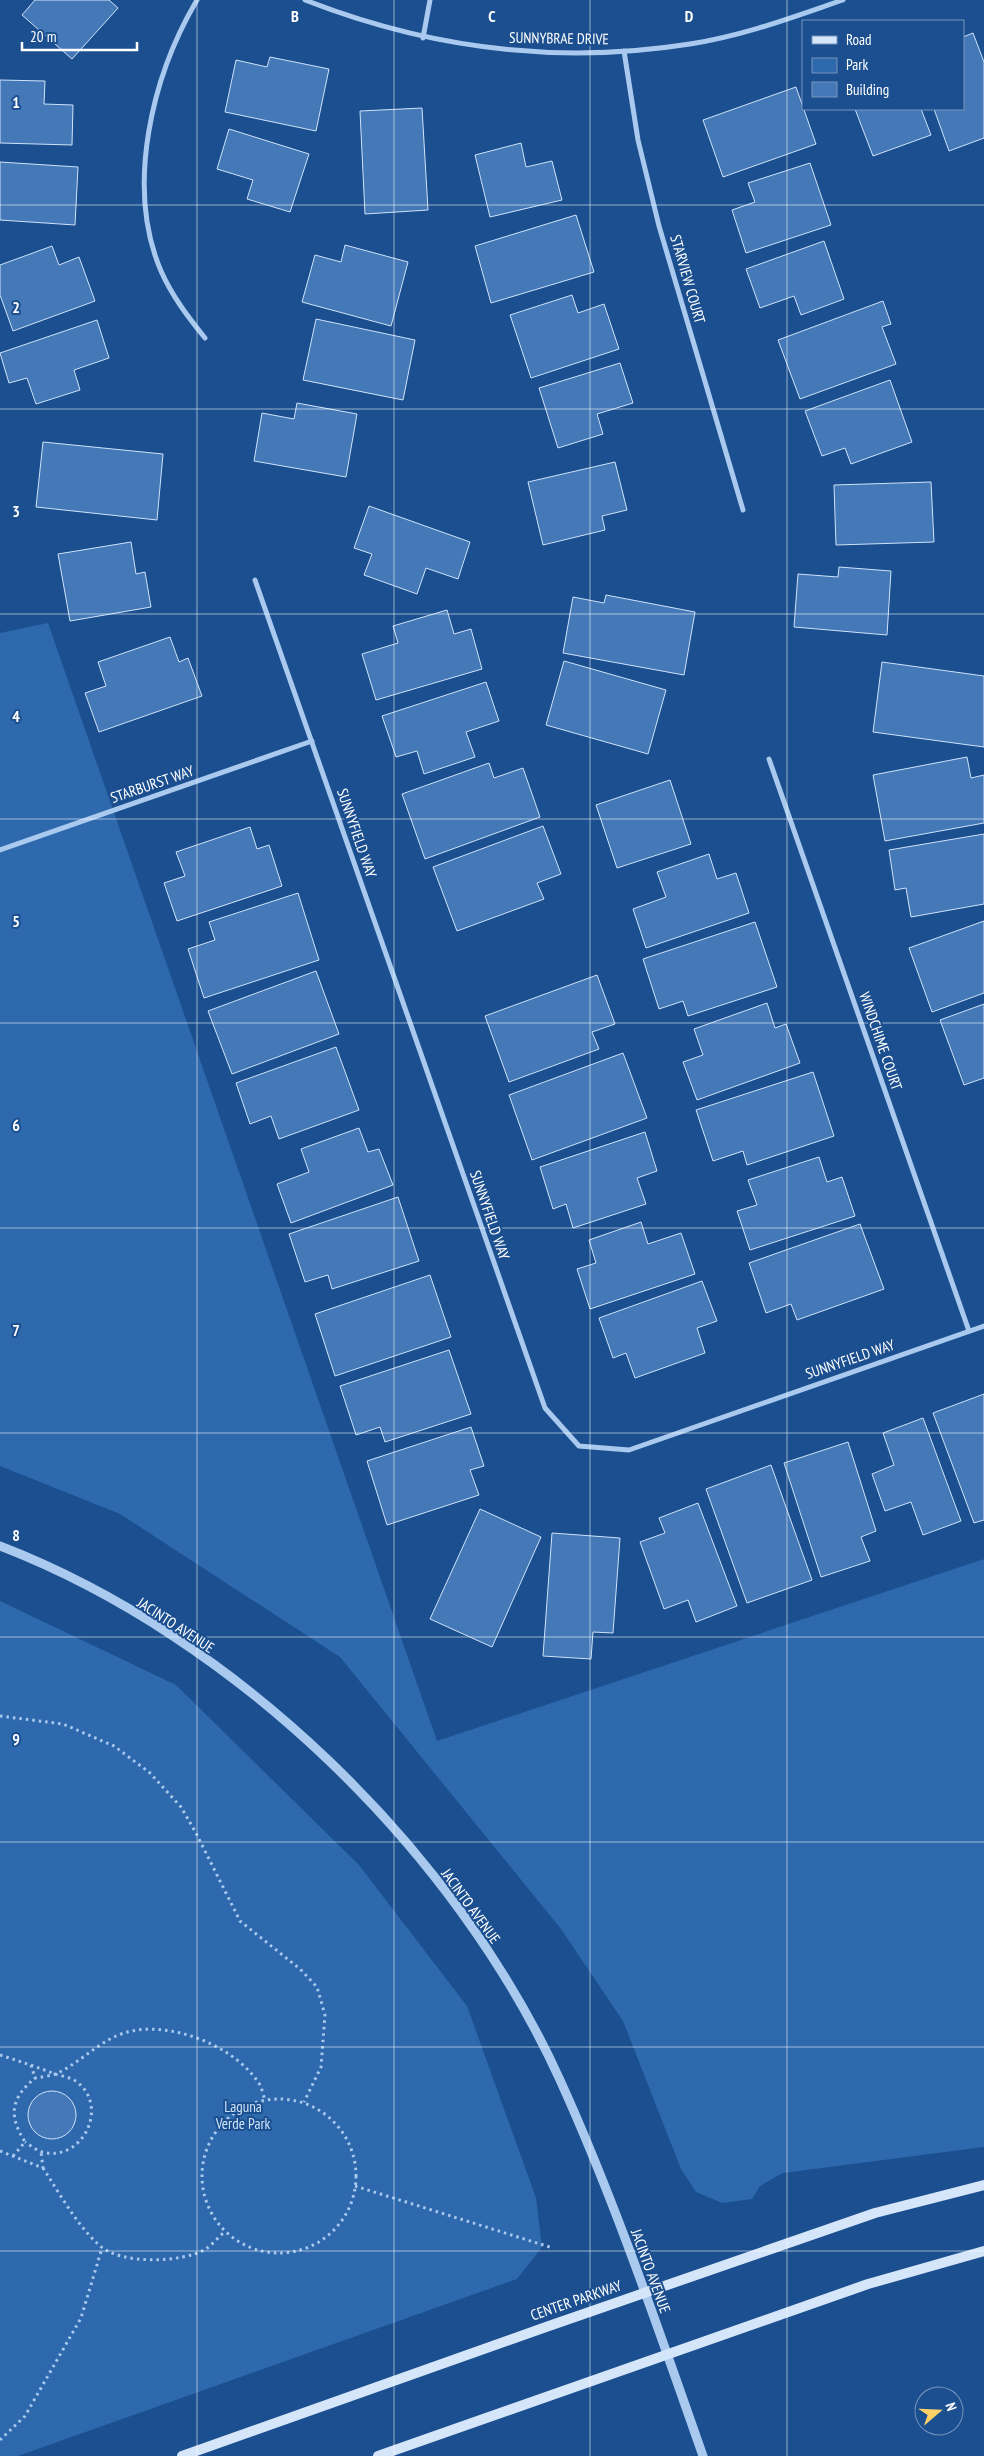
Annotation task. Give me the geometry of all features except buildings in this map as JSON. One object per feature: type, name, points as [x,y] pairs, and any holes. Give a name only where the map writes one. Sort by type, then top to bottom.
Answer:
[{"type":"main road","name":"CENTER PARKWAY","points":[[182,2456],[644,2292],[875,2213],[984,2185]]},
{"type":"main road","points":[[378,2456],[868,2284],[984,2251]]},
{"type":"street","points":[[196,0],[181,26],[162,74],[150,123],[145,173],[148,226],[161,270],[182,310],[204,338]]},
{"type":"street","name":"SUNNYBRAE DRIVE","points":[[305,0],[354,20],[423,38],[496,50],[569,54],[624,51],[691,44],[762,28],[843,0]]},
{"type":"street","points":[[423,38],[430,0]]},
{"type":"street","name":"STARVIEW COURT","points":[[624,51],[638,140],[659,226],[743,510]]},
{"type":"street","name":"SUNNYFIELD WAY","points":[[255,580],[545,1408],[579,1446],[629,1450],[984,1326]]},
{"type":"street","name":"STARBURST WAY","points":[[0,850],[312,741]]},
{"type":"street","name":"WINDCHIME COURT","points":[[769,759],[969,1331]]},
{"type":"street","name":"JACINTO AVENUE","points":[[0,1546],[105,1596],[185,1645],[247,1689],[330,1760],[407,1842],[465,1917],[516,1995],[555,2070],[596,2165],[668,2355],[702,2456]]},
{"type":"path","points":[[0,1716],[63,1724],[114,1746],[150,1773],[181,1807],[240,1921],[300,1969],[316,1987],[325,2015],[321,2067],[304,2102]]},
{"type":"path","points":[[0,2055],[31,2065],[56,2074],[74,2080],[87,2094],[92,2112],[89,2130],[77,2145],[60,2153],[41,2152],[25,2142],[15,2126],[14,2107],[21,2090],[35,2078],[56,2074],[117,2036],[151,2029],[188,2035],[210,2042],[232,2055],[259,2083],[265,2100]]},
{"type":"path","points":[[31,2065],[35,2078]]},
{"type":"path","points":[[272,2098],[304,2102],[332,2119],[350,2146],[357,2178],[349,2209],[329,2235],[301,2251],[269,2253],[238,2243],[215,2220],[202,2190],[203,2158],[217,2129],[241,2108],[272,2098]]},
{"type":"path","points":[[13,2156],[25,2142]]},
{"type":"path","points":[[0,2151],[43,2168]]},
{"type":"path","points":[[41,2152],[43,2168],[69,2210],[102,2248],[128,2259],[176,2259],[206,2249],[226,2231]]},
{"type":"path","points":[[355,2186],[553,2248]]},
{"type":"path","points":[[0,2440],[25,2416],[81,2318],[102,2248]]},
{"type":"green space","points":[[48,623],[437,1741],[984,1559],[984,2147],[783,2173],[760,2186],[752,2199],[722,2203],[696,2192],[681,2169],[623,2021],[561,1929],[340,1657],[120,1514],[0,1466],[0,633]]},
{"type":"green space","name":"Laguna Verde Park","points":[[0,1601],[176,1685],[359,1865],[467,2006],[536,2198],[542,2247],[517,2279],[18,2456],[0,2456]]}]
